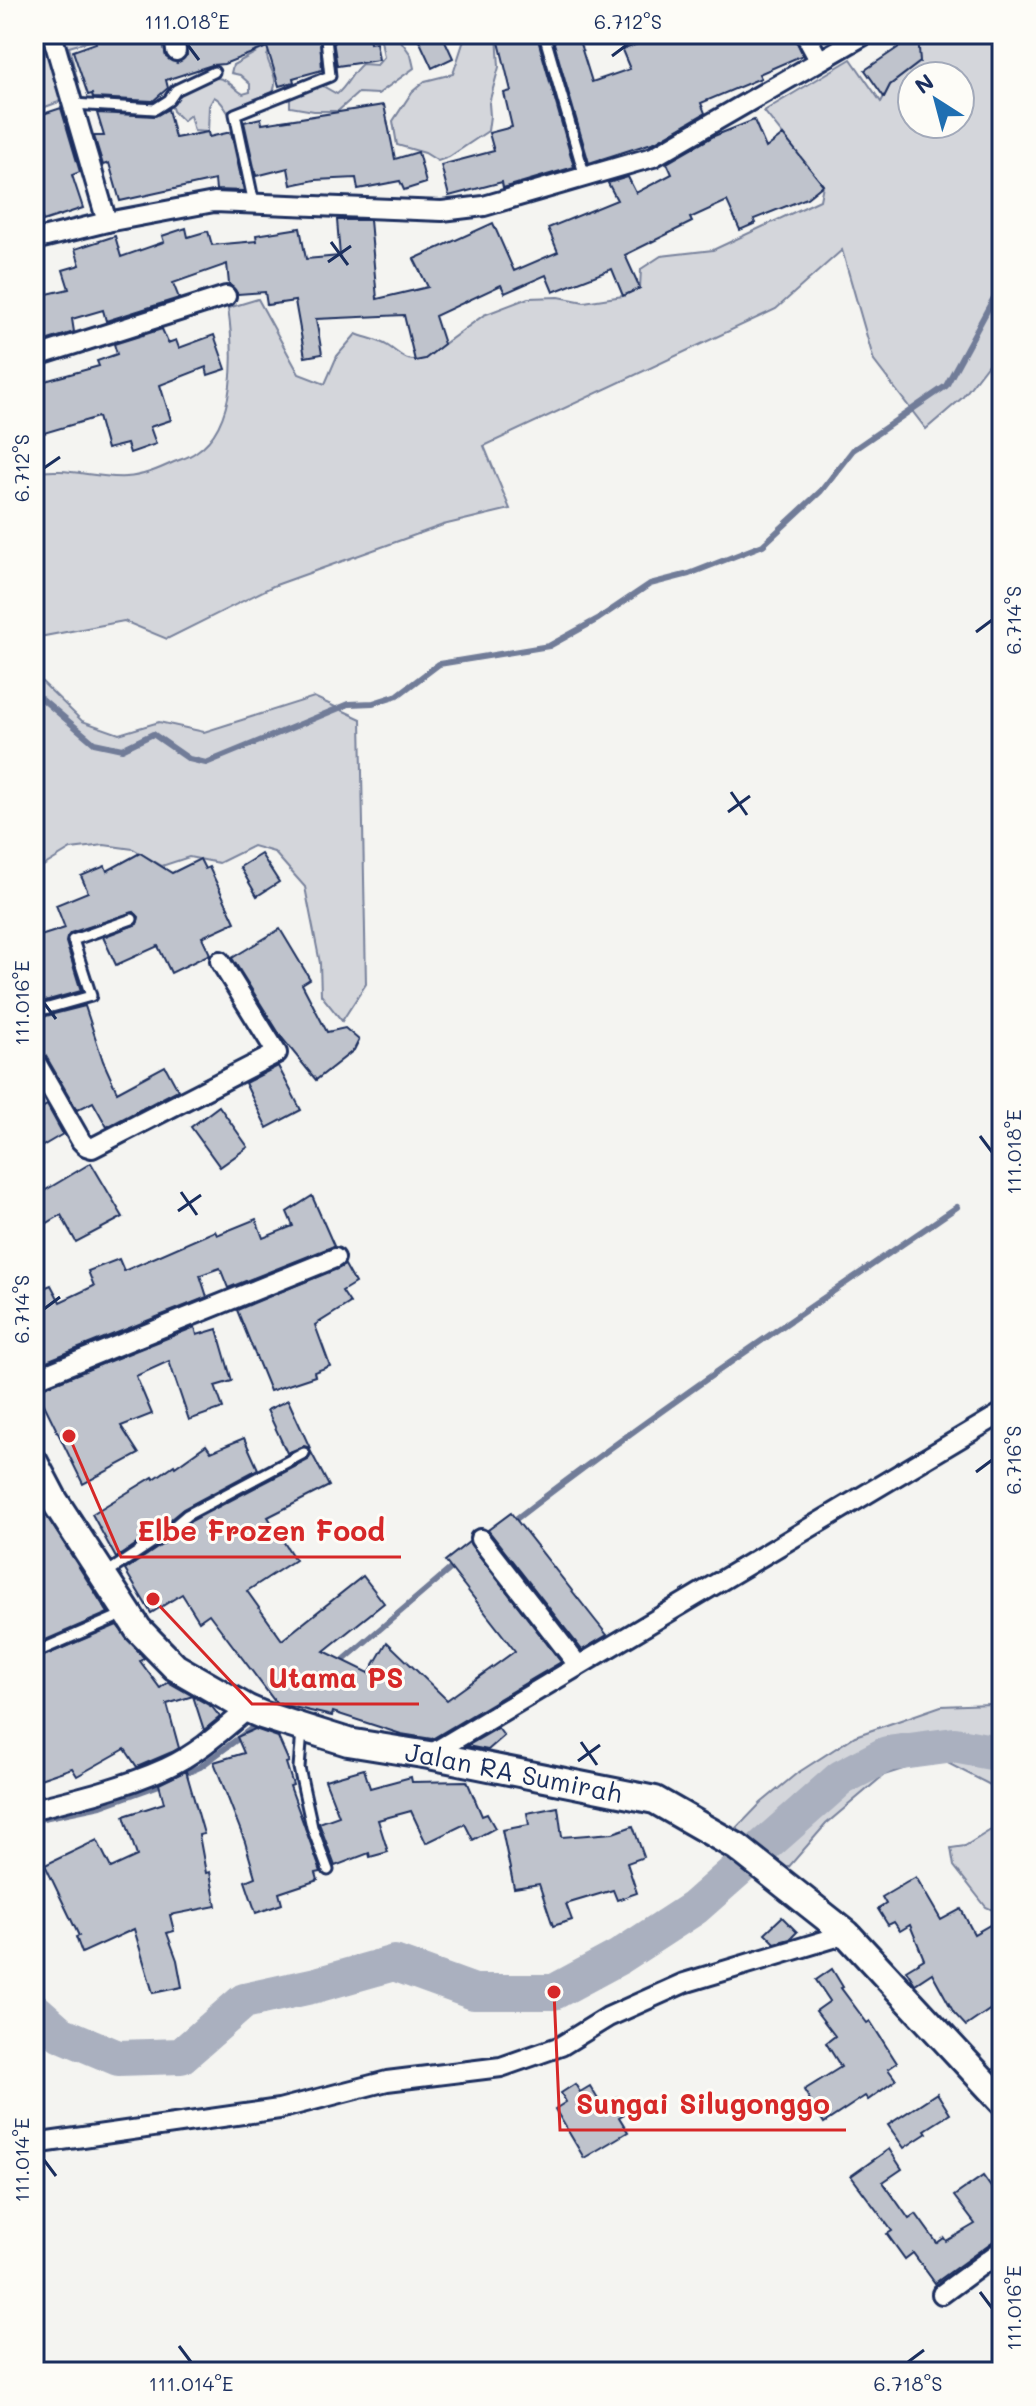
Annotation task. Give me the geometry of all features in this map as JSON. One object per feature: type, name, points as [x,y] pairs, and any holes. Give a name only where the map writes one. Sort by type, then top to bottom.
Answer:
[{"type":"main road","name":"Jalan RA Sumirah","points":[[34,1462],[54,1500],[138,1629],[175,1667],[253,1711],[348,1742],[655,1800],[737,1847],[847,1934],[1002,2101]]},
{"type":"street","points":[[52,34],[107,222]]},
{"type":"street","points":[[805,34],[819,60]]},
{"type":"street","points":[[34,240],[107,222],[214,202],[442,211],[484,206],[653,157],[866,34]]},
{"type":"street","points":[[34,357],[226,296]]},
{"type":"street","points":[[34,1059],[81,1141],[92,1148],[277,1053],[220,961]]},
{"type":"street","points":[[34,1379],[335,1258]]},
{"type":"street","points":[[429,1755],[1002,1413]]},
{"type":"street","points":[[480,1539],[578,1665]]},
{"type":"street","points":[[34,1809],[91,1796],[167,1768],[253,1711]]},
{"type":"street","points":[[34,2144],[279,2109],[387,2081],[501,2067],[561,2046],[608,2017],[684,1983],[847,1934]]},
{"type":"street","points":[[942,2294],[1002,2250]]},
{"type":"lane","points":[[552,34],[546,41],[585,177]]},
{"type":"lane","points":[[254,204],[235,114],[330,76],[326,38]]},
{"type":"lane","points":[[73,104],[155,109],[169,100],[176,90],[214,72]]},
{"type":"lane","points":[[34,1012],[91,996],[73,940],[132,919]]},
{"type":"lane","points":[[102,1576],[165,1534],[187,1515],[304,1453]]},
{"type":"lane","points":[[34,1653],[127,1612]]},
{"type":"lane","points":[[302,1728],[299,1768],[312,1827],[328,1870]]},
{"type":"shaded area","points":[[34,34],[89,34],[90,41],[69,47],[81,94],[34,111]]},
{"type":"shaded area","points":[[261,34],[275,37],[267,56],[275,80],[272,94],[239,122],[214,97],[209,106],[208,132],[194,131],[190,115],[183,121],[173,111],[171,104],[186,89],[208,79],[222,79],[243,94],[250,92],[250,84],[240,75],[231,73],[233,65],[264,48]]},
{"type":"shaded area","points":[[380,34],[396,34],[411,55],[414,68],[378,94],[358,93],[338,111],[290,107],[290,99],[321,85],[337,94],[362,64],[377,65],[384,57]]},
{"type":"shaded area","points":[[460,34],[497,34],[499,67],[489,103],[488,131],[438,161],[425,153],[397,145],[393,121],[412,92],[425,81],[453,74],[464,40]]},
{"type":"shaded area","points":[[1002,34],[1002,346],[962,398],[926,429],[874,361],[842,250],[776,309],[484,446],[510,509],[443,525],[273,586],[167,639],[124,621],[34,638],[34,473],[57,471],[132,476],[157,470],[196,452],[210,440],[226,406],[232,365],[228,308],[258,299],[299,374],[325,384],[337,356],[356,334],[384,344],[405,358],[419,360],[484,315],[528,298],[559,297],[584,302],[623,296],[640,288],[641,269],[661,256],[713,250],[820,200],[823,185],[764,111],[851,59],[881,102],[896,80],[896,140],[976,140],[976,60],[920,60],[916,35]]},
{"type":"shaded area","points":[[34,674],[82,721],[119,734],[159,722],[204,732],[314,697],[361,719],[366,984],[342,1021],[321,995],[320,963],[305,887],[274,852],[253,846],[219,863],[189,857],[162,866],[133,849],[104,845],[71,849],[35,871]]},
{"type":"shaded area","points":[[990,1704],[1002,1711],[1002,1791],[938,1758],[884,1775],[826,1824],[787,1869],[734,1831],[796,1774],[855,1736],[941,1706]]},
{"type":"shaded area","points":[[1002,1823],[1002,1912],[999,1913],[986,1907],[954,1866],[951,1848],[965,1846]]},
{"type":"building","points":[[93,34],[162,34],[166,57],[177,63],[187,55],[186,34],[320,34],[322,70],[293,78],[294,82],[279,86],[267,47],[224,64],[166,80],[168,88],[153,101],[93,98],[92,94],[88,95],[73,51],[96,43]]},
{"type":"building","points":[[332,34],[369,34],[370,43],[376,42],[379,60],[337,66]]},
{"type":"building","points":[[432,34],[442,34],[453,58],[432,68],[419,40]]},
{"type":"building","points":[[506,34],[542,34],[539,43],[574,167],[503,188],[502,182],[449,196],[441,165],[494,151],[489,133],[512,127],[504,93],[511,91],[499,42],[508,40]]},
{"type":"building","points":[[559,34],[577,34],[592,82],[630,69],[622,50],[663,34],[793,34],[803,55],[759,74],[761,78],[701,103],[705,113],[655,142],[589,163],[554,43]]},
{"type":"building","points":[[918,34],[920,60],[896,60],[896,80],[884,97],[865,70]]},
{"type":"building","points":[[384,105],[395,159],[418,152],[426,183],[404,190],[400,181],[358,189],[356,178],[315,180],[291,185],[288,168],[256,176],[244,122],[261,118],[262,124]]},
{"type":"building","points":[[61,108],[80,172],[72,175],[83,208],[43,221],[34,194],[34,117]]},
{"type":"building","points":[[168,109],[175,138],[208,132],[209,137],[231,132],[244,191],[216,190],[215,180],[120,201],[109,163],[103,165],[94,136],[104,136],[97,113],[155,116]]},
{"type":"building","points":[[754,120],[766,148],[783,135],[823,185],[807,198],[754,219],[756,223],[740,230],[727,201],[690,218],[692,222],[625,255],[640,288],[623,296],[612,269],[553,292],[546,275],[505,293],[501,285],[435,316],[444,344],[425,359],[415,361],[404,315],[316,319],[322,354],[305,357],[295,301],[267,305],[265,292],[238,294],[229,284],[227,264],[173,283],[179,298],[106,321],[103,310],[72,319],[74,332],[42,342],[34,297],[69,289],[63,270],[80,265],[75,249],[115,236],[121,257],[164,242],[162,236],[186,228],[188,237],[208,231],[212,245],[257,241],[256,235],[300,228],[306,259],[340,256],[337,220],[370,220],[377,299],[428,287],[414,259],[493,223],[514,271],[558,252],[548,228],[617,200],[608,183],[628,177],[636,193],[672,174],[667,163],[714,136]]},
{"type":"building","points":[[162,329],[168,343],[176,340],[179,348],[214,335],[226,369],[208,375],[206,367],[160,385],[171,420],[150,427],[156,444],[130,453],[127,444],[107,449],[98,417],[34,436],[34,384],[99,366],[97,361],[117,354],[114,344]]},
{"type":"building","points":[[140,853],[172,873],[200,859],[205,869],[209,867],[235,922],[202,937],[210,954],[171,973],[158,946],[116,965],[103,937],[137,924],[139,917],[134,912],[70,933],[66,942],[81,991],[34,1004],[34,938],[65,928],[56,905],[88,892],[81,876],[105,866],[107,871]]},
{"type":"building","points":[[261,854],[279,882],[257,896],[240,867]]},
{"type":"building","points":[[280,929],[310,979],[302,984],[327,1032],[345,1028],[359,1040],[354,1050],[316,1080],[282,1038],[232,958]]},
{"type":"building","points":[[85,1006],[117,1092],[165,1066],[178,1090],[107,1127],[93,1102],[77,1110],[44,1053],[38,1048],[34,1019]]},
{"type":"building","points":[[278,1066],[301,1110],[267,1128],[245,1083]]},
{"type":"building","points":[[47,1105],[63,1134],[34,1151],[34,1113]]},
{"type":"building","points":[[219,1106],[248,1147],[220,1167],[191,1127]]},
{"type":"building","points":[[91,1163],[123,1217],[76,1242],[61,1215],[34,1231],[34,1197]]},
{"type":"building","points":[[312,1196],[334,1246],[228,1288],[220,1268],[200,1275],[207,1297],[34,1366],[34,1292],[51,1285],[60,1302],[94,1286],[88,1271],[119,1259],[124,1271],[215,1231],[217,1235],[256,1219],[263,1238],[293,1226],[287,1212]]},
{"type":"building","points":[[345,1265],[355,1283],[342,1291],[350,1303],[315,1325],[330,1366],[314,1372],[315,1376],[270,1391],[237,1310]]},
{"type":"building","points":[[195,1327],[197,1335],[217,1329],[232,1381],[215,1386],[223,1408],[189,1420],[169,1361],[136,1376],[152,1414],[121,1426],[139,1454],[83,1484],[37,1390]]},
{"type":"building","points":[[288,1400],[310,1448],[304,1446],[287,1453],[267,1410]]},
{"type":"building","points":[[244,1438],[258,1469],[183,1509],[116,1558],[92,1514],[175,1467],[206,1445],[211,1452]]},
{"type":"building","points":[[311,1452],[329,1486],[268,1517],[295,1560],[247,1591],[282,1640],[363,1576],[384,1603],[324,1651],[369,1673],[387,1642],[447,1700],[515,1651],[445,1561],[469,1542],[561,1662],[432,1739],[401,1734],[333,1712],[332,1716],[276,1703],[209,1614],[199,1621],[182,1594],[151,1613],[125,1570],[191,1521],[308,1460]]},
{"type":"building","points":[[34,1496],[108,1613],[34,1645]]},
{"type":"building","points":[[511,1513],[607,1635],[582,1650],[488,1530]]},
{"type":"building","points":[[117,1625],[144,1658],[140,1661],[160,1688],[168,1682],[193,1696],[167,1704],[179,1748],[137,1767],[125,1749],[77,1776],[72,1768],[34,1781],[34,1660]]},
{"type":"building","points":[[193,1696],[212,1707],[220,1717],[204,1730]]},
{"type":"building","points":[[498,1728],[504,1736],[488,1750],[467,1746]]},
{"type":"building","points":[[255,1729],[278,1737],[289,1762],[286,1763],[293,1785],[290,1786],[321,1872],[316,1873],[318,1880],[279,1893],[282,1904],[256,1913],[245,1881],[255,1877],[214,1762],[244,1753],[237,1737]]},
{"type":"building","points":[[364,1769],[370,1788],[411,1777],[412,1782],[467,1781],[482,1816],[487,1814],[495,1828],[473,1840],[465,1824],[426,1843],[411,1811],[378,1820],[388,1852],[370,1857],[369,1853],[335,1866],[319,1823],[339,1816],[325,1780]]},
{"type":"building","points":[[186,1771],[204,1834],[199,1835],[216,1906],[170,1915],[174,1931],[167,1933],[177,1960],[182,1987],[153,1993],[134,1929],[82,1953],[76,1937],[79,1936],[45,1865],[97,1840],[111,1868],[137,1856],[124,1816],[164,1803],[159,1784]]},
{"type":"building","points":[[558,1807],[562,1837],[613,1833],[633,1826],[644,1857],[627,1863],[637,1893],[617,1900],[613,1890],[566,1904],[572,1920],[553,1926],[539,1884],[514,1888],[502,1830],[529,1825],[527,1813]]},
{"type":"building","points":[[916,1877],[941,1920],[961,1909],[974,1934],[1002,1918],[1002,2028],[991,2009],[966,2026],[954,2013],[932,1973],[915,1984],[906,1970],[924,1959],[910,1925],[900,1931],[894,1922],[888,1925],[878,1909],[886,1904],[882,1897]]},
{"type":"building","points":[[782,1917],[797,1932],[790,1939],[775,1943],[765,1933]]},
{"type":"building","points":[[832,1969],[841,1988],[867,2023],[870,2021],[897,2063],[888,2069],[896,2080],[868,2100],[865,2096],[824,2123],[804,2090],[841,2067],[826,2043],[835,2036],[816,2011],[830,2001],[816,1980]]},
{"type":"building","points":[[575,2084],[580,2092],[590,2086],[602,2106],[617,2097],[626,2113],[619,2117],[628,2132],[584,2158],[555,2109],[566,2102],[561,2093]]},
{"type":"building","points":[[937,2093],[950,2114],[904,2148],[888,2125]]},
{"type":"building","points":[[889,2149],[902,2169],[883,2182],[909,2219],[916,2214],[937,2243],[975,2224],[954,2196],[983,2176],[1002,2203],[1002,2238],[935,2283],[913,2253],[905,2259],[887,2234],[892,2231],[851,2176]]},
{"type":"waterway","points":[[34,692],[94,743],[122,749],[153,734],[189,759],[206,763],[349,704],[373,703],[398,695],[439,664],[549,646],[598,619],[650,584],[689,574],[763,545],[821,491],[853,450],[946,386],[1002,283]]},
{"type":"waterway","points":[[512,1522],[677,1400],[957,1207]]},
{"type":"waterway","points":[[339,1664],[455,1565]]},
{"type":"waterway","points":[[182,1775],[200,1767],[259,1723]]},
{"type":"waterway","points":[[34,2010],[61,2034],[118,2058],[181,2056],[244,2001],[394,1963],[474,1992],[554,1992],[619,1957],[694,1908],[841,1778],[887,1754],[954,1745],[1002,1754]]},
{"type":"waterway","points":[[34,1820],[101,1806],[165,1783]]},
{"type":"place","name":"Elbe Frozen Food","points":[[69,1436]]},
{"type":"place","name":"Utama PS","points":[[153,1599]]},
{"type":"place","name":"Sungai Silugonggo","points":[[554,1992]]}]
